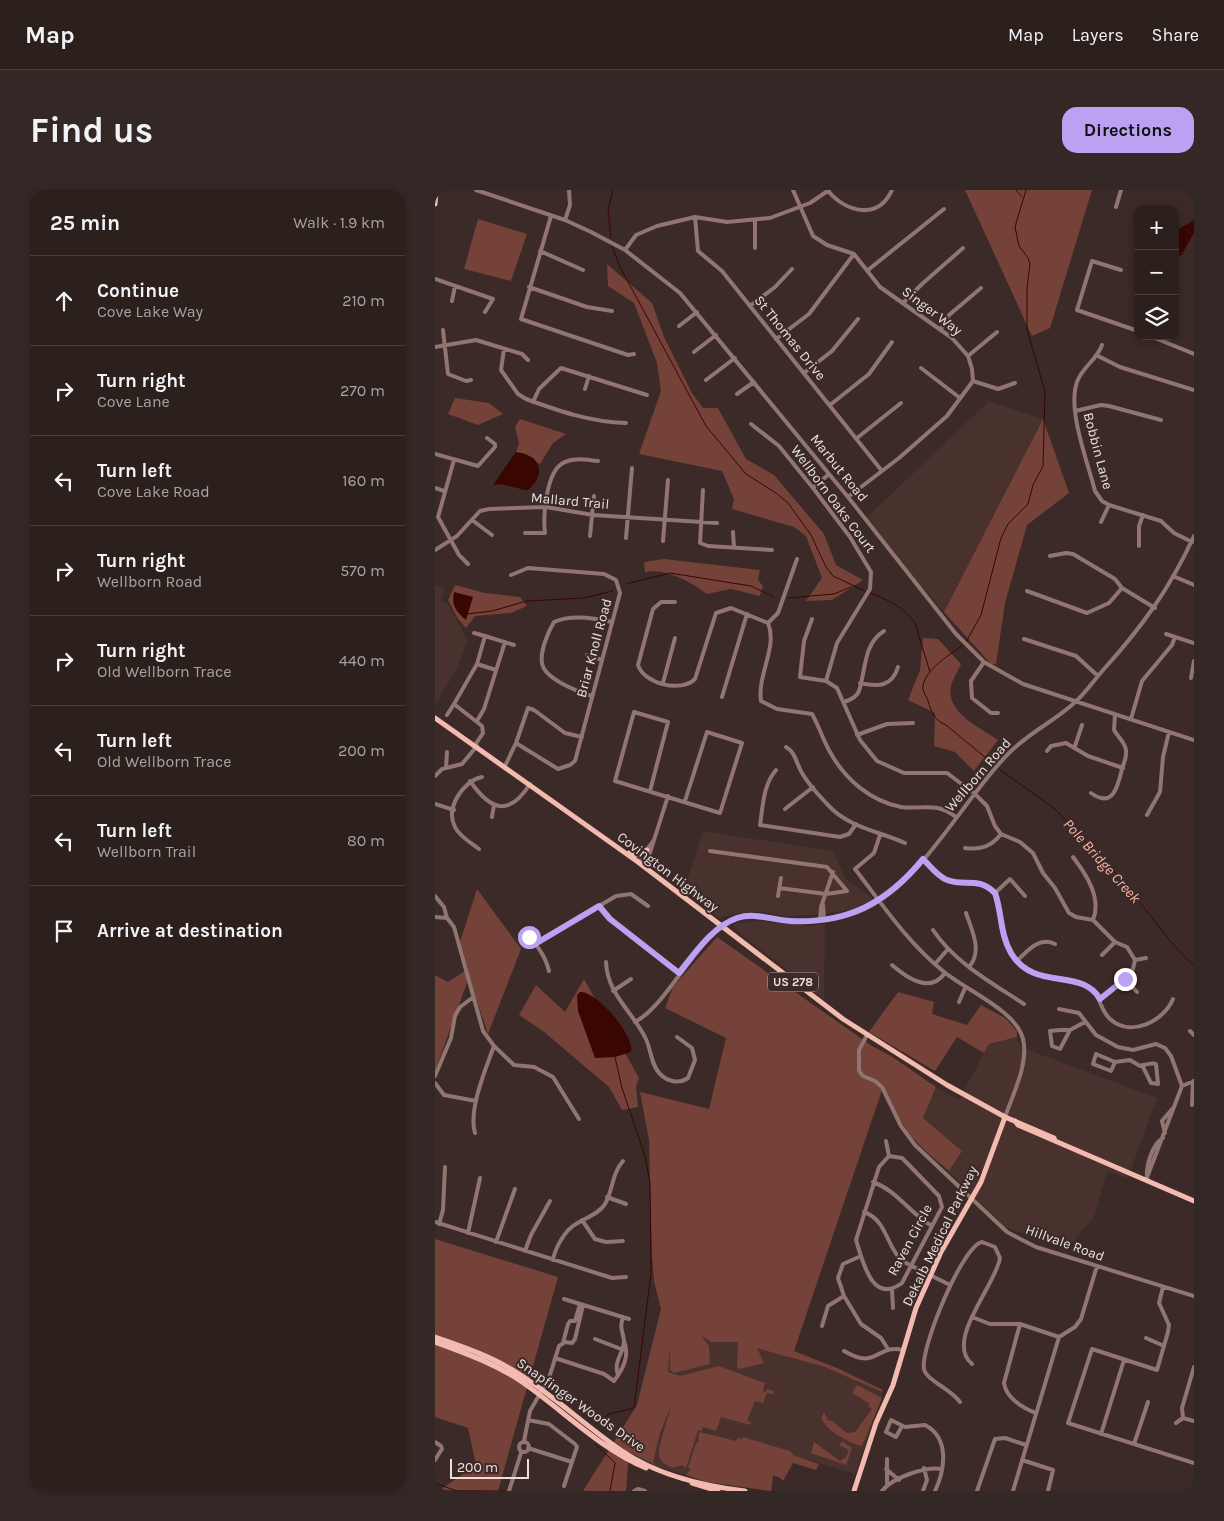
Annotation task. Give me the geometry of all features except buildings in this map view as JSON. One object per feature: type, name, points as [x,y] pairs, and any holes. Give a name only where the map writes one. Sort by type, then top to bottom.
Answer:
[{"type":"main road","points":[[435,204],[436,190]]},
{"type":"main road","name":"Covington Highway","points":[[435,718],[624,852],[843,1019],[867,1035],[941,1082],[1005,1116],[1015,1121],[1020,1121],[1054,1138],[1055,1141],[1147,1179],[1194,1201]]},
{"type":"main road","points":[[624,852],[637,855],[647,850]]},
{"type":"main road","name":"Dekalb Medical Parkway","points":[[854,1491],[872,1433],[893,1385],[916,1308],[930,1275],[981,1182],[1005,1116]]},
{"type":"main road","name":"Snapfinger Woods Drive","points":[[435,1337],[479,1356],[541,1393],[623,1452],[644,1464],[696,1481],[745,1491]]},
{"type":"main road","name":"Snapfinger Woods Drive","points":[[435,1342],[479,1356]]},
{"type":"main road","name":"Snapfinger Woods Drive","points":[[541,1393],[619,1455],[662,1474],[718,1491]]},
{"type":"street","name":"Marbut Road","points":[[476,190],[565,220],[625,250],[661,277],[697,312],[964,643],[984,662],[1023,684],[1194,740]]},
{"type":"street","points":[[565,220],[571,204],[569,190]]},
{"type":"street","points":[[776,339],[809,314],[854,254],[827,245],[813,236],[793,190]]},
{"type":"street","points":[[625,250],[641,232],[695,217],[727,222],[777,216],[815,200],[828,191],[844,206],[862,211],[881,205],[892,190]]},
{"type":"street","points":[[1116,207],[1121,190]]},
{"type":"street","points":[[868,270],[944,209]]},
{"type":"street","points":[[551,216],[521,319],[629,355],[634,354]]},
{"type":"street","name":"St Thomas Drive","points":[[695,217],[698,251],[704,258],[718,267],[882,471]]},
{"type":"street","points":[[755,220],[755,248]]},
{"type":"street","points":[[905,302],[922,284],[963,248]]},
{"type":"street","points":[[541,251],[583,270]]},
{"type":"street","name":"Singer Way","points":[[854,254],[880,287],[905,302],[941,329],[968,356]]},
{"type":"street","points":[[1121,270],[1093,261],[1077,310],[1134,330]]},
{"type":"street","points":[[750,306],[775,287],[791,269]]},
{"type":"street","points":[[435,279],[493,299],[485,312]]},
{"type":"street","points":[[452,300],[455,286]]},
{"type":"street","points":[[529,287],[587,307],[613,311]]},
{"type":"street","points":[[941,329],[949,315],[981,288]]},
{"type":"street","points":[[679,326],[697,312]]},
{"type":"street","points":[[804,373],[832,351],[858,318]]},
{"type":"street","points":[[443,330],[448,374],[466,381],[471,380]]},
{"type":"street","points":[[848,497],[939,424],[973,381],[968,356],[997,332]]},
{"type":"street","points":[[693,352],[716,335]]},
{"type":"street","points":[[435,347],[476,340],[522,354],[528,360]]},
{"type":"street","points":[[1160,340],[1193,354],[1194,346]]},
{"type":"street","points":[[830,405],[869,374],[892,342]]},
{"type":"street","name":"Bobbin Lane","points":[[1102,345],[1098,356],[1082,370],[1073,394],[1075,411],[1095,491],[1102,501],[1109,505],[1161,521],[1174,533],[1191,542]]},
{"type":"street","points":[[504,349],[500,366],[504,378],[518,394],[533,402],[597,421],[626,423]]},
{"type":"street","points":[[1098,356],[1120,367],[1194,390]]},
{"type":"street","points":[[706,380],[735,358]]},
{"type":"street","points":[[533,402],[539,389],[561,368],[647,395]]},
{"type":"street","points":[[921,368],[960,398]]},
{"type":"street","points":[[585,389],[589,376]]},
{"type":"street","points":[[973,381],[998,389],[1015,383]]},
{"type":"street","points":[[737,394],[754,382]]},
{"type":"street","points":[[857,438],[901,403]]},
{"type":"street","points":[[1075,411],[1101,405],[1161,420]]},
{"type":"street","name":"Wellborn Oaks Court","points":[[751,424],[779,446],[850,536],[868,566],[872,580],[865,600],[837,643],[826,681]]},
{"type":"street","points":[[435,454],[473,465],[481,465],[495,447],[495,444],[487,438]]},
{"type":"street","points":[[454,460],[437,517],[468,564]]},
{"type":"street","points":[[525,533],[545,533],[546,507],[551,478],[556,468],[571,460],[598,461]]},
{"type":"street","points":[[626,538],[632,468]]},
{"type":"street","points":[[813,488],[829,474]]},
{"type":"street","points":[[663,541],[668,480]]},
{"type":"street","points":[[435,488],[444,490]]},
{"type":"street","points":[[703,490],[700,523],[701,543],[708,546],[772,550]]},
{"type":"street","points":[[590,536],[594,496]]},
{"type":"street","points":[[1101,522],[1109,505]]},
{"type":"street","name":"Mallard Trail","points":[[435,550],[451,540],[484,509],[546,507],[593,515],[717,523]]},
{"type":"street","points":[[1139,546],[1139,526],[1143,515]]},
{"type":"street","points":[[472,520],[492,535]]},
{"type":"street","points":[[733,532],[734,547]]},
{"type":"street","name":"Wellborn Road","points":[[721,926],[748,916],[788,921],[855,913],[879,900],[909,876],[1008,754],[1075,702],[1135,635],[1155,608],[1194,536]]},
{"type":"street","points":[[1050,556],[1066,552],[1073,554],[1115,578],[1122,588],[1155,608]]},
{"type":"street","points":[[768,623],[778,613],[797,559]]},
{"type":"street","name":"Briar Knoll Road","points":[[511,575],[528,568],[604,574],[611,576],[619,586],[620,592],[575,761],[571,765],[558,769],[516,743]]},
{"type":"street","points":[[1173,576],[1194,585]]},
{"type":"street","points":[[1027,591],[1087,613],[1094,612],[1109,603],[1122,588]]},
{"type":"street","points":[[675,602],[661,602],[653,609],[639,657],[640,671],[648,678],[663,683],[684,686],[695,679],[711,623],[716,613],[731,608],[757,618],[768,623],[772,633],[761,684],[761,701],[777,709],[812,714],[837,763],[853,783],[871,796],[901,806],[943,808],[956,817]]},
{"type":"street","points":[[722,697],[747,614]]},
{"type":"street","points":[[592,696],[574,691],[548,673],[543,668],[542,657],[554,622],[559,620],[595,618],[612,622]]},
{"type":"street","points":[[812,619],[804,641],[800,676],[826,681],[837,688],[857,735],[871,755],[885,766],[912,774],[947,773],[975,794],[987,806],[995,826],[1001,834],[1020,842],[1033,853],[1043,874],[1055,888],[1069,913],[1076,917],[1093,920],[1115,942],[1127,947],[1135,960],[1133,969],[1125,979],[1100,999]]},
{"type":"street","points":[[844,702],[856,695],[866,657],[871,646],[884,630]]},
{"type":"street","points":[[474,633],[514,645]]},
{"type":"street","points":[[1166,634],[1194,643]]},
{"type":"street","points":[[447,715],[477,664],[485,636]]},
{"type":"street","points":[[1131,719],[1142,680],[1172,645],[1175,637]]},
{"type":"street","points":[[663,683],[675,638]]},
{"type":"street","points":[[1025,639],[1076,656],[1098,676]]},
{"type":"street","points":[[477,721],[484,709],[505,642]]},
{"type":"street","points":[[587,655],[602,660]]},
{"type":"street","points":[[1191,678],[1194,661]]},
{"type":"street","points":[[984,662],[971,681],[970,691],[977,703],[991,712],[998,713]]},
{"type":"street","points":[[477,664],[496,670]]},
{"type":"street","points":[[860,683],[882,685],[892,681],[898,667]]},
{"type":"street","points":[[1067,699],[1068,708]]},
{"type":"street","points":[[435,776],[446,768],[462,764],[476,746],[483,730],[477,721],[454,704]]},
{"type":"street","points":[[505,766],[516,743],[527,708],[534,710],[565,733],[582,737]]},
{"type":"street","points":[[650,791],[668,722],[634,712],[615,781],[720,813],[742,743],[707,732],[685,801]]},
{"type":"street","points":[[1091,793],[1099,797],[1109,798],[1118,786],[1127,751],[1125,744],[1114,730],[1115,714]]},
{"type":"street","points":[[857,735],[887,724],[913,723]]},
{"type":"street","points":[[1075,746],[1082,725]]},
{"type":"street","points":[[1147,815],[1160,792],[1163,757],[1169,732]]},
{"type":"street","points":[[1047,750],[1059,744],[1075,746],[1089,756],[1123,768]]},
{"type":"street","points":[[786,747],[794,754],[802,773],[833,810],[856,824],[905,843]]},
{"type":"street","points":[[446,768],[447,752]]},
{"type":"street","points":[[775,770],[770,777],[764,794],[760,825],[840,837],[849,834],[856,824]]},
{"type":"street","points":[[479,849],[456,830],[452,817],[462,788],[470,781],[482,777]]},
{"type":"street","points":[[470,781],[484,800],[494,805],[503,806],[515,803],[530,784]]},
{"type":"street","points":[[785,809],[813,787]]},
{"type":"street","points":[[640,864],[650,853],[668,796]]},
{"type":"street","points":[[435,804],[454,810]]},
{"type":"street","points":[[492,817],[494,805]]},
{"type":"street","name":"Dekalb Medical Parkway","points":[[880,834],[874,853],[855,870],[935,964],[965,988],[1006,1014],[1016,1024],[1023,1039],[1024,1057],[1005,1116]]},
{"type":"street","points":[[965,848],[985,848],[1001,834]]},
{"type":"street","points":[[640,864],[654,840]]},
{"type":"street","points":[[710,851],[827,867],[847,891],[826,894],[779,888]]},
{"type":"street","points":[[1073,856],[1082,868],[1097,902],[1093,920]]},
{"type":"street","points":[[923,859],[943,879],[983,884],[995,893],[1004,939],[1017,961],[1040,977],[1069,980],[1091,988],[1100,999],[1109,1017],[1116,1023],[1129,1026],[1154,1022],[1162,1015],[1173,999]]},
{"type":"street","points":[[822,918],[830,875],[833,872]]},
{"type":"street","points":[[778,896],[781,878]]},
{"type":"street","points":[[995,893],[1010,879],[1025,896]]},
{"type":"street","points":[[535,944],[623,893],[631,894],[648,906]]},
{"type":"street","points":[[435,896],[444,907],[447,918],[454,927],[472,998],[483,1031],[494,1046],[514,1065],[534,1067],[550,1075],[579,1119]]},
{"type":"street","points":[[599,906],[610,919],[679,973]]},
{"type":"street","points":[[966,914],[977,948],[975,960],[969,967]]},
{"type":"street","points":[[435,918],[447,918]]},
{"type":"street","points":[[635,1022],[650,1011],[699,948],[721,926]]},
{"type":"street","points":[[933,930],[948,949],[969,967],[1024,1004]]},
{"type":"street","points":[[520,934],[529,937],[535,944],[549,971]]},
{"type":"street","points":[[1017,961],[1036,944],[1050,942],[1055,944]]},
{"type":"street","points":[[1102,955],[1115,942]]},
{"type":"street","points":[[935,964],[948,949]]},
{"type":"street","points":[[1135,960],[1146,958]]},
{"type":"street","points":[[606,962],[607,978],[613,991],[647,1042],[657,1070],[667,1079],[678,1082],[688,1078],[695,1060],[693,1048],[677,1037]]},
{"type":"street","points":[[892,965],[925,984],[935,983],[945,973]]},
{"type":"street","points":[[613,991],[631,979]]},
{"type":"street","points":[[1125,979],[1137,992]]},
{"type":"street","points":[[959,1002],[965,988]]},
{"type":"street","points":[[435,1076],[451,1038],[455,1016],[460,1007],[472,998]]},
{"type":"street","points":[[1059,1009],[1077,1012],[1096,1035],[1119,1047],[1133,1050],[1156,1044],[1165,1048],[1171,1056],[1182,1086],[1173,1108],[1162,1121],[1164,1136],[1158,1145],[1153,1168],[1147,1179]]},
{"type":"street","points":[[1070,1030],[1060,1049],[1052,1046],[1051,1031],[1070,1030],[1085,1022]]},
{"type":"street","points":[[1190,1031],[1194,1036]]},
{"type":"street","name":"Hillvale Road","points":[[867,1035],[859,1050],[859,1071],[863,1076],[875,1081],[881,1087],[901,1126],[915,1145],[1007,1232],[1036,1247],[1194,1296]]},
{"type":"street","points":[[475,1133],[473,1126],[476,1101],[494,1046]]},
{"type":"street","points":[[1130,1060],[1133,1050]]},
{"type":"street","points":[[1115,1062],[1109,1071],[1092,1062],[1097,1053],[1115,1062],[1130,1060],[1137,1065],[1156,1064],[1158,1084],[1151,1083],[1142,1065]]},
{"type":"street","points":[[1182,1086],[1193,1081],[1192,1105]]},
{"type":"street","points":[[435,1083],[438,1090],[449,1098],[476,1101]]},
{"type":"street","points":[[886,1141],[889,1156]]},
{"type":"street","name":"Raven Circle","points":[[889,1156],[902,1158],[939,1196],[941,1207],[902,1283],[892,1290],[884,1290],[874,1284],[861,1256],[856,1235],[873,1182],[883,1161],[889,1156]]},
{"type":"street","points":[[553,1260],[556,1248],[573,1225],[605,1205],[617,1168],[623,1161]]},
{"type":"street","points":[[445,1167],[443,1210],[437,1223],[612,1278],[625,1277]]},
{"type":"street","points":[[468,1233],[480,1178]]},
{"type":"street","points":[[873,1182],[887,1188],[917,1216],[932,1226]]},
{"type":"street","points":[[496,1242],[515,1189]]},
{"type":"street","points":[[607,1197],[626,1204]]},
{"type":"street","points":[[525,1251],[531,1235],[550,1201]]},
{"type":"street","points":[[864,1212],[878,1220],[897,1256],[950,1285]]},
{"type":"street","points":[[582,1220],[595,1240],[605,1242],[623,1241]]},
{"type":"street","points":[[961,1402],[948,1388],[928,1376],[924,1366],[936,1320],[950,1285],[975,1244],[986,1242],[998,1250],[1000,1263],[972,1318],[963,1346],[964,1356],[972,1364]]},
{"type":"street","points":[[861,1256],[843,1264],[838,1278],[844,1296],[861,1324],[881,1338],[888,1349]]},
{"type":"street","points":[[1013,1491],[1059,1337],[1075,1327],[1081,1319],[1097,1266]]},
{"type":"street","points":[[1163,1287],[1159,1303],[1169,1325],[1157,1370],[1092,1349],[1068,1423],[1194,1463]]},
{"type":"street","points":[[892,1290],[893,1308]]},
{"type":"street","points":[[822,1326],[828,1306],[844,1296]]},
{"type":"street","points":[[564,1299],[629,1319]]},
{"type":"street","points":[[509,1491],[533,1405],[549,1378],[570,1321],[575,1321],[581,1304]]},
{"type":"street","points":[[563,1343],[572,1343],[575,1339],[581,1304]]},
{"type":"street","points":[[555,1358],[604,1374],[614,1381],[627,1350],[620,1329],[623,1317]]},
{"type":"street","points":[[972,1318],[990,1324],[1019,1324],[1059,1337]]},
{"type":"street","points":[[1019,1324],[1004,1383],[1005,1389],[1014,1399],[1036,1413]]},
{"type":"street","points":[[1146,1338],[1164,1346]]},
{"type":"street","points":[[595,1340],[621,1349]]},
{"type":"street","points":[[618,1375],[616,1364],[624,1341]]},
{"type":"street","points":[[843,1352],[860,1360],[869,1360],[888,1349],[903,1350]]},
{"type":"street","points":[[1101,1434],[1124,1360]]},
{"type":"street","points":[[1183,1418],[1182,1408],[1192,1381],[1194,1367]]},
{"type":"street","points":[[1134,1444],[1148,1402]]},
{"type":"street","points":[[1183,1418],[1194,1421]]},
{"type":"street","points":[[1176,1423],[1183,1418]]},
{"type":"street","points":[[528,1420],[549,1424],[577,1447],[564,1486]]},
{"type":"street","points":[[902,1426],[896,1437],[886,1432],[891,1420],[902,1426],[925,1425],[937,1435],[943,1450],[942,1469],[935,1491]]},
{"type":"street","points":[[977,1491],[995,1439],[1005,1438],[1026,1445]]},
{"type":"street","points":[[524,1441],[528,1448],[572,1462]]},
{"type":"street","points":[[435,1442],[442,1449],[435,1460]]},
{"type":"street","points":[[521,1453],[528,1448]]},
{"type":"street","points":[[887,1459],[887,1484]]},
{"type":"street","points":[[1022,1460],[1053,1470],[1048,1491]]},
{"type":"street","points":[[882,1491],[887,1484],[924,1468],[942,1469]]},
{"type":"street","points":[[923,1491],[927,1480],[924,1468]]},
{"type":"street","points":[[886,1469],[899,1480]]},
{"type":"street","points":[[927,1480],[938,1483]]},
{"type":"street","points":[[634,1491],[638,1489],[645,1491]]},
{"type":"shaded area","points":[[965,190],[1092,190],[1050,328],[1032,336]]},
{"type":"shaded area","points":[[478,219],[527,234],[511,281],[464,269]]},
{"type":"shaded area","points":[[1194,220],[1194,233],[1181,256],[1179,255],[1179,229]]},
{"type":"shaded area","points":[[607,264],[652,303],[664,337],[692,393],[703,408],[718,408],[746,459],[774,475],[824,534],[836,565],[863,580],[832,600],[806,601],[822,578],[806,536],[794,527],[732,509],[734,499],[722,471],[639,454],[661,391],[657,363],[634,303],[608,286]]},
{"type":"shaded area","points":[[455,398],[489,403],[503,414],[478,425],[448,414]]},
{"type":"shaded area","points":[[989,401],[1043,419],[944,612],[931,596],[914,581],[865,519]]},
{"type":"shaded area","points":[[520,419],[566,434],[553,443],[540,464],[516,452],[519,443],[515,427]]},
{"type":"shaded area","points":[[1043,419],[1069,493],[1027,525],[1005,603],[996,664],[991,664],[944,612]]},
{"type":"shaded area","points":[[516,452],[531,457],[539,466],[538,477],[534,484],[528,490],[501,484],[493,485]]},
{"type":"shaded area","points":[[664,559],[760,570],[758,580],[763,586],[760,596],[731,589],[707,594],[694,585],[670,574],[653,571],[645,572],[644,562]]},
{"type":"shaded area","points":[[435,585],[445,588],[441,602],[448,604],[467,640],[458,667],[435,705]]},
{"type":"shaded area","points":[[455,585],[485,593],[520,597],[527,606],[511,613],[475,616],[466,628],[458,619],[448,600]]},
{"type":"shaded area","points":[[454,592],[473,597],[466,620],[455,608],[453,601]]},
{"type":"shaded area","points":[[923,638],[938,639],[961,664],[951,686],[953,704],[965,718],[998,740],[974,771],[955,752],[934,746],[935,713],[908,700],[920,670]]},
{"type":"shaded area","points":[[703,831],[833,851],[846,879],[873,898],[858,909],[813,915],[784,916],[759,912],[737,913],[720,918],[684,891]]},
{"type":"shaded area","points":[[477,889],[521,949],[488,1034],[469,977],[435,1071],[435,975],[448,982],[468,969],[460,942]]},
{"type":"shaded area","points":[[758,921],[809,926],[825,924],[824,1000],[735,929],[735,924]]},
{"type":"shaded area","points":[[717,937],[872,1046],[891,1056],[936,1087],[923,1118],[962,1151],[949,1171],[907,1131],[883,1087],[794,1351],[837,1368],[883,1390],[882,1392],[825,1367],[757,1348],[764,1363],[740,1369],[737,1367],[738,1342],[711,1342],[701,1335],[709,1346],[710,1364],[674,1373],[670,1370],[670,1346],[668,1372],[680,1376],[719,1366],[765,1383],[763,1391],[766,1392],[767,1389],[774,1391],[773,1394],[767,1393],[763,1403],[755,1401],[747,1421],[751,1422],[750,1425],[721,1417],[716,1431],[703,1427],[701,1431],[698,1430],[686,1468],[682,1465],[672,1468],[662,1462],[659,1456],[659,1448],[671,1406],[660,1433],[653,1463],[659,1467],[629,1452],[626,1491],[583,1491],[637,1405],[661,1309],[654,1281],[652,1257],[649,1140],[640,1092],[709,1109],[726,1038],[665,1008],[673,987]]},
{"type":"shaded area","points":[[584,979],[639,1078],[636,1087],[638,1107],[622,1110],[609,1087],[543,1031],[519,1015],[536,985],[565,1012]]},
{"type":"shaded area","points":[[580,992],[587,993],[595,998],[613,1016],[627,1036],[631,1045],[631,1052],[615,1057],[595,1058],[578,1011],[577,995]]},
{"type":"shaded area","points":[[898,992],[934,1002],[932,1014],[967,1025],[981,1005],[1005,1018],[1017,1031],[1017,1037],[989,1044],[984,1053],[957,1037],[935,1071],[869,1032]]},
{"type":"shaded area","points":[[1017,1037],[1017,1042],[1026,1049],[1157,1098],[1128,1178],[1107,1172],[1094,1217],[1066,1249],[1005,1227],[949,1171],[962,1151],[923,1118],[936,1087],[959,1100],[989,1044]]},
{"type":"shaded area","points":[[435,1239],[558,1277],[498,1491],[440,1490],[476,1465],[468,1428],[435,1417]]},
{"type":"shaded area","points":[[661,1309],[837,1368],[883,1390],[880,1404],[855,1474],[777,1450],[771,1491],[707,1482],[656,1466],[628,1453]]},
{"type":"shaded area","points":[[857,1385],[882,1398],[862,1446],[839,1436],[828,1428],[821,1418],[824,1412],[828,1420],[826,1420],[832,1421],[847,1433],[855,1432],[872,1409],[868,1406],[870,1404],[852,1393]]},
{"type":"shaded area","points":[[699,1432],[736,1441],[737,1438],[742,1439],[743,1437],[790,1451],[793,1455],[819,1464],[816,1470],[793,1463],[783,1481],[779,1477],[773,1476],[771,1491],[707,1482],[686,1475],[691,1469],[688,1468],[696,1443],[698,1443]]},
{"type":"shaded area","points":[[842,1441],[852,1448],[846,1465],[811,1453],[814,1442],[840,1461],[846,1457],[849,1450],[839,1445]]},
{"type":"waterway","points":[[611,237],[608,210],[613,190]]},
{"type":"waterway","points":[[1016,190],[1022,197]]},
{"type":"waterway","name":"Pole Bridge Creek","points":[[966,642],[981,615],[1001,538],[1008,524],[1028,504],[1033,485],[1043,466],[1045,392],[1027,329],[1027,288],[1030,264],[1019,246],[1015,227],[1026,190]]},
{"type":"waterway","points":[[612,246],[620,267],[706,426],[746,474],[788,503],[811,535],[826,567],[833,576],[865,591]]},
{"type":"waterway","points":[[626,584],[670,573],[751,586],[774,597]]},
{"type":"waterway","points":[[788,598],[834,594],[851,587]]},
{"type":"waterway","points":[[467,614],[492,611],[527,601],[584,598],[613,591]]},
{"type":"waterway","points":[[870,593],[901,608],[911,617],[915,623],[930,672]]},
{"type":"waterway","name":"Pole Bridge Creek","points":[[963,645],[929,673],[925,679],[923,690],[932,713],[936,718],[992,763]]},
{"type":"waterway","name":"Pole Bridge Creek","points":[[999,769],[1055,809],[1121,879],[1177,949],[1194,966]]},
{"type":"waterway","points":[[596,1423],[609,1414],[634,1408],[651,1273],[650,1183],[645,1156],[622,1088],[615,1057]]},
{"type":"waterway","points":[[595,1444],[615,1463],[610,1491]]},
{"type":"waterway","points":[[435,1483],[457,1491]]},
{"type":"waterway","points":[[458,1491],[505,1491]]},
{"type":"route","points":[[529,937],[535,944],[599,906],[610,919],[679,973],[699,948],[721,926],[731,920],[743,916],[754,916],[801,921],[855,913],[873,905],[897,887],[923,859],[943,879],[957,882],[977,882],[995,893],[1004,939],[1017,961],[1029,971],[1040,977],[1078,982],[1091,988],[1100,999],[1125,979]]}]
